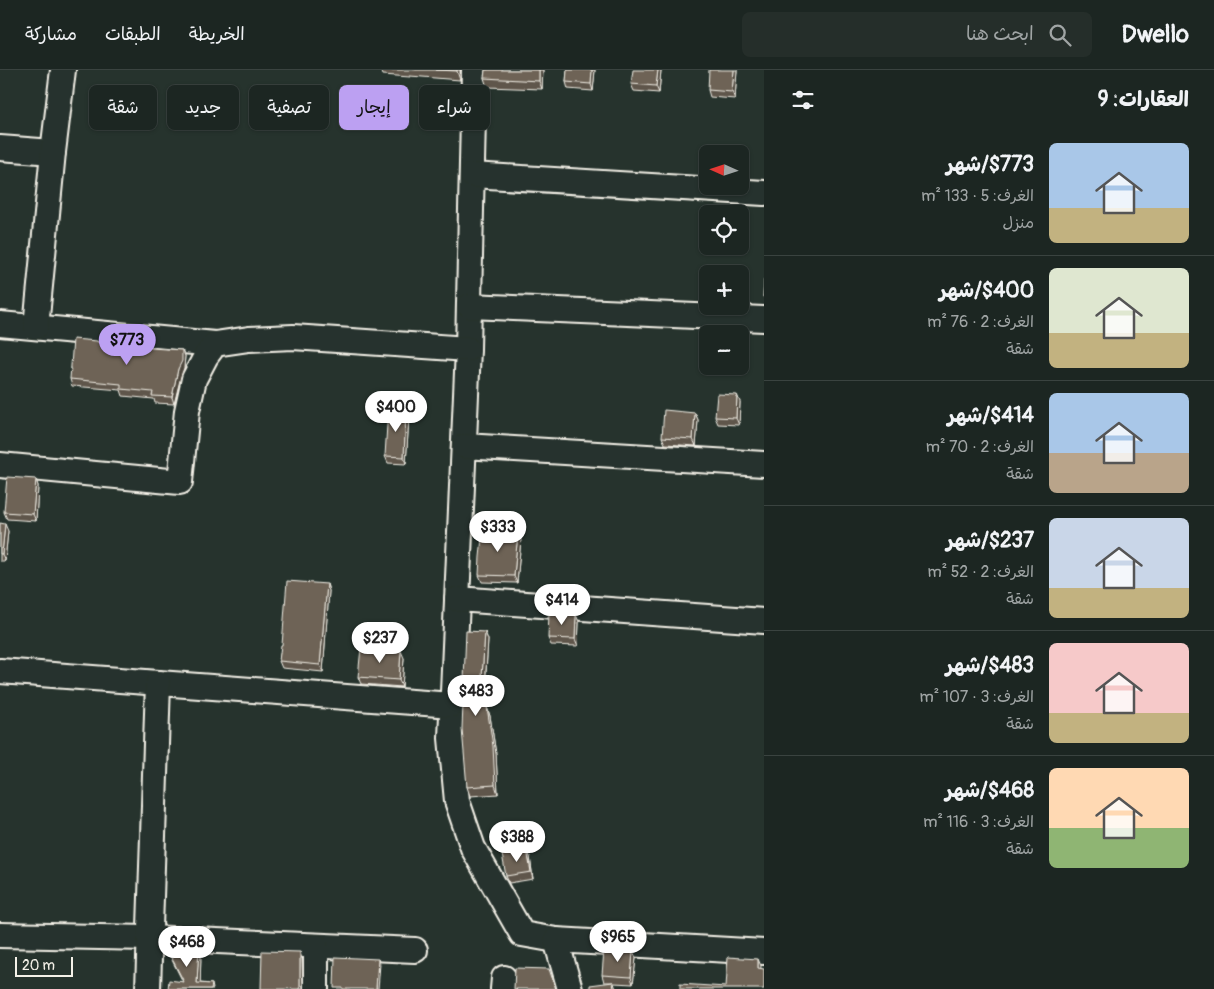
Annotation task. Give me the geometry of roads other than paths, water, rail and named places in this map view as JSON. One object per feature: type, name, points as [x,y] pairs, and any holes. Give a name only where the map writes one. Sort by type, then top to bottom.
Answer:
[{"type":"street","points":[[36,327],[63,70]]},
{"type":"street","points":[[474,70],[468,350],[451,738],[457,801],[473,848],[522,934],[556,940],[764,952]]},
{"type":"street","points":[[0,148],[53,152]]},
{"type":"street","points":[[472,175],[764,193]]},
{"type":"street","points":[[469,306],[764,319]]},
{"type":"street","points":[[0,324],[215,344],[249,339],[293,338],[468,350]]},
{"type":"street","points":[[0,465],[180,482],[187,411],[194,379],[206,356],[215,344]]},
{"type":"street","points":[[464,446],[764,464]]},
{"type":"street","points":[[457,599],[764,620]]},
{"type":"street","points":[[0,670],[452,705]]},
{"type":"street","points":[[148,989],[158,683]]},
{"type":"street","points":[[0,935],[149,938],[415,950]]},
{"type":"street","points":[[556,940],[570,989]]},
{"type":"street","points":[[316,946],[316,989]]}]
